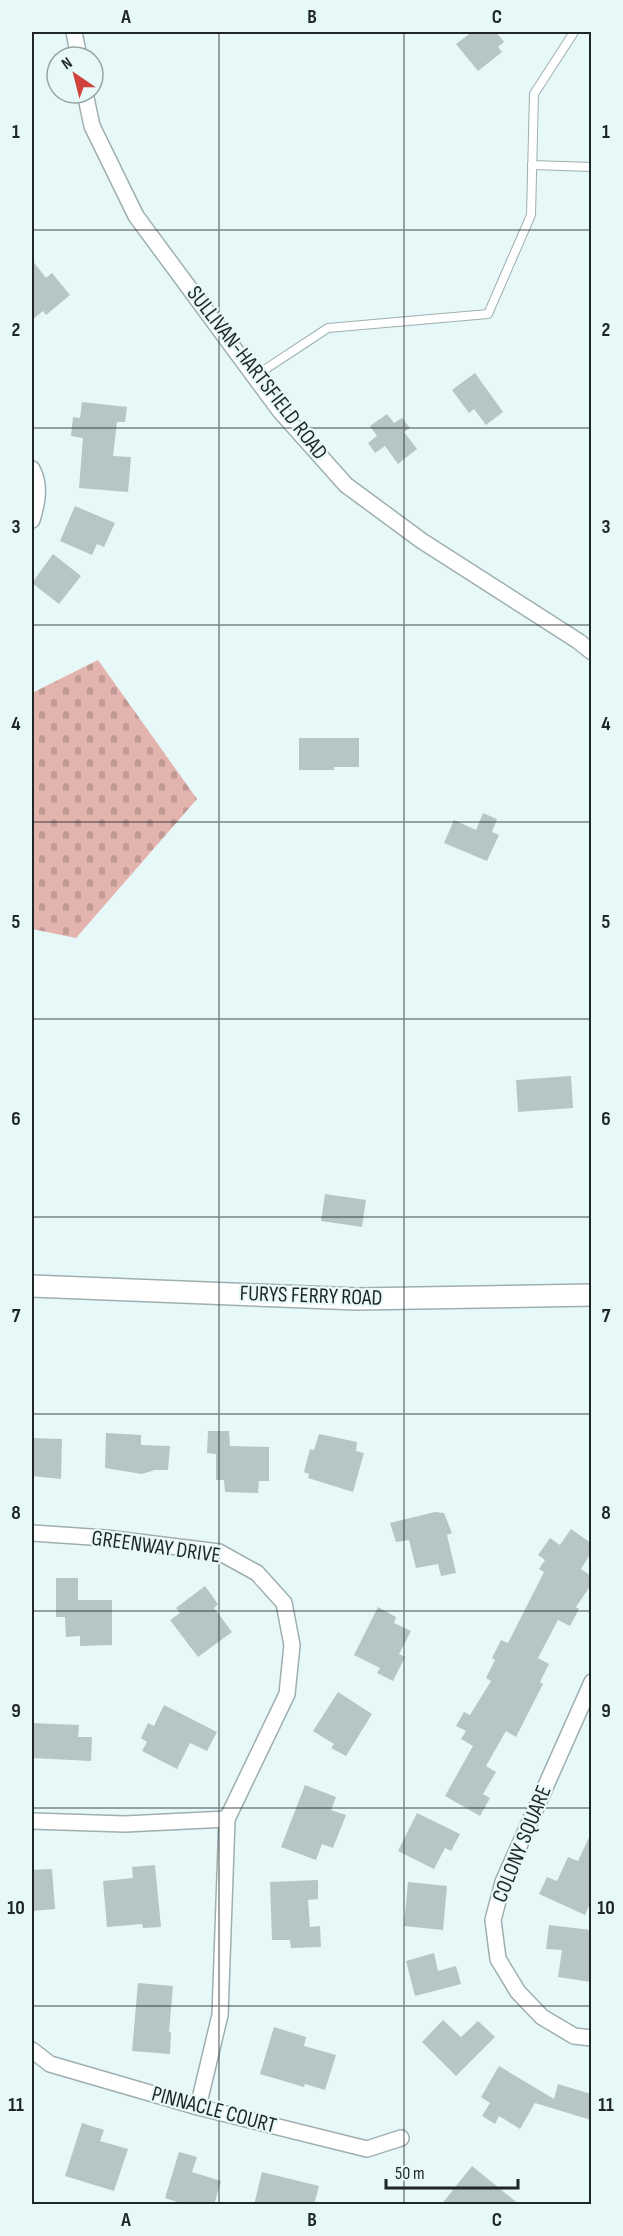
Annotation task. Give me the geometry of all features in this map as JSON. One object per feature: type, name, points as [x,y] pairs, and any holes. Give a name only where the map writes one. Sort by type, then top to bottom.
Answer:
[{"type":"main road","name":"FURYS FERRY ROAD","points":[[32,1286],[357,1299],[591,1295]]},
{"type":"street","name":"SULLIVAN-HARTSFIELD ROAD","points":[[88,105],[92,126],[136,216],[280,411],[346,484],[422,542],[591,652]]},
{"type":"street","points":[[32,469],[36,477],[37,488],[32,520]]},
{"type":"street","name":"GREENWAY DRIVE","points":[[32,1533],[106,1538],[219,1552],[257,1573],[284,1603],[292,1645],[287,1694],[227,1819],[220,2015],[198,2107]]},
{"type":"street","name":"COLONY SQUARE","points":[[591,1682],[503,1882],[493,1920],[498,1959],[518,1992],[542,2017],[574,2036],[591,2038]]},
{"type":"street","points":[[32,1821],[125,1824],[227,1819]]},
{"type":"street","name":"PINNACLE COURT","points":[[32,2050],[50,2064],[198,2107],[367,2149],[401,2138]]},
{"type":"lane","points":[[255,376],[328,328],[488,314],[531,215],[534,94],[574,32]]},
{"type":"lane","points":[[532,165],[591,167]]},
{"type":"green space","points":[[98,660],[197,799],[76,938],[32,929],[32,693]]},
{"type":"building","points":[[472,32],[496,32],[504,42],[498,47],[502,52],[478,71],[456,44]]},
{"type":"building","points":[[32,260],[46,278],[52,273],[70,295],[46,315],[43,311],[32,320]]},
{"type":"building","points":[[475,373],[503,412],[486,425],[474,409],[469,413],[452,390]]},
{"type":"building","points":[[82,402],[127,407],[125,422],[117,422],[113,456],[131,457],[128,492],[79,488],[83,438],[71,436],[73,417],[80,418]]},
{"type":"building","points":[[387,414],[394,423],[402,418],[410,428],[404,432],[417,449],[398,464],[385,446],[375,453],[368,443],[377,436],[370,426]]},
{"type":"building","points":[[75,506],[115,523],[104,547],[97,544],[92,555],[60,541]]},
{"type":"building","points":[[53,554],[81,576],[59,604],[32,583]]},
{"type":"building","points":[[299,738],[359,738],[359,767],[299,770]]},
{"type":"building","points":[[483,813],[497,819],[492,832],[499,835],[487,861],[444,843],[454,820],[476,830]]},
{"type":"building","points":[[571,1076],[573,1108],[518,1112],[516,1080]]},
{"type":"building","points":[[325,1194],[366,1200],[362,1227],[321,1221]]},
{"type":"building","points":[[208,1431],[229,1431],[230,1446],[269,1447],[269,1481],[259,1481],[258,1493],[225,1492],[224,1480],[216,1480],[216,1454],[207,1453]]},
{"type":"building","points":[[106,1433],[141,1435],[141,1445],[170,1446],[168,1470],[155,1470],[142,1474],[105,1468]]},
{"type":"building","points":[[319,1434],[357,1442],[356,1451],[364,1453],[353,1492],[308,1478],[309,1474],[304,1472],[310,1449],[314,1450]]},
{"type":"building","points":[[32,1438],[62,1439],[61,1479],[32,1476]]},
{"type":"building","points":[[435,1512],[444,1513],[452,1533],[447,1535],[456,1573],[441,1576],[438,1564],[416,1568],[409,1540],[396,1542],[390,1523]]},
{"type":"building","points":[[571,1529],[591,1543],[591,1553],[581,1569],[591,1576],[591,1585],[576,1607],[579,1609],[570,1626],[558,1620],[538,1658],[549,1664],[540,1682],[543,1684],[516,1737],[506,1731],[486,1766],[496,1772],[483,1794],[490,1798],[480,1816],[445,1796],[473,1746],[461,1739],[466,1731],[456,1726],[464,1712],[470,1715],[491,1681],[486,1678],[495,1660],[492,1658],[501,1640],[508,1643],[544,1572],[539,1569],[545,1560],[538,1555],[550,1538],[560,1545]]},
{"type":"building","points":[[56,1578],[78,1578],[78,1600],[112,1600],[112,1645],[80,1646],[80,1636],[66,1637],[65,1617],[56,1617]]},
{"type":"building","points":[[205,1586],[218,1604],[214,1608],[232,1632],[198,1657],[170,1620],[180,1613],[176,1608]]},
{"type":"building","points":[[378,1607],[396,1617],[394,1623],[411,1631],[399,1654],[405,1657],[393,1681],[377,1673],[380,1668],[354,1655]]},
{"type":"building","points":[[338,1692],[372,1714],[346,1756],[331,1748],[334,1744],[313,1731]]},
{"type":"building","points":[[164,1705],[217,1732],[207,1751],[190,1743],[177,1769],[142,1751],[147,1742],[141,1738],[148,1723],[154,1726]]},
{"type":"building","points":[[32,1723],[79,1725],[78,1737],[92,1737],[91,1761],[32,1758]]},
{"type":"building","points":[[305,1785],[336,1797],[331,1810],[346,1815],[333,1848],[322,1844],[316,1860],[281,1847]]},
{"type":"building","points":[[417,1813],[460,1834],[451,1851],[445,1848],[434,1869],[398,1851]]},
{"type":"building","points":[[591,1833],[591,1901],[585,1915],[539,1894],[547,1877],[557,1881],[568,1857],[578,1861]]},
{"type":"building","points":[[155,1865],[161,1927],[143,1928],[142,1924],[107,1927],[103,1881],[133,1878],[132,1867]]},
{"type":"building","points":[[52,1869],[55,1909],[32,1911],[32,1870]]},
{"type":"building","points":[[318,1880],[318,1899],[308,1900],[310,1927],[320,1926],[321,1947],[291,1948],[290,1940],[272,1940],[270,1882]]},
{"type":"building","points":[[408,1882],[447,1886],[443,1930],[404,1926]]},
{"type":"building","points":[[549,1925],[591,1930],[591,1982],[558,1977],[562,1950],[546,1949]]},
{"type":"building","points":[[434,1953],[438,1971],[456,1966],[461,1984],[415,1996],[406,1961]]},
{"type":"building","points":[[138,1983],[173,1986],[169,2032],[171,2032],[170,2054],[132,2051]]},
{"type":"building","points":[[443,2020],[461,2037],[478,2021],[495,2037],[456,2076],[422,2042]]},
{"type":"building","points":[[274,2027],[306,2037],[304,2046],[336,2055],[325,2090],[305,2084],[304,2087],[260,2074]]},
{"type":"building","points":[[499,2066],[554,2099],[558,2084],[591,2094],[591,2120],[535,2103],[520,2129],[499,2116],[495,2124],[482,2116],[490,2103],[481,2097]]},
{"type":"building","points":[[82,2123],[104,2130],[100,2141],[128,2149],[114,2191],[65,2176]]},
{"type":"building","points":[[179,2152],[197,2157],[192,2172],[221,2181],[214,2205],[186,2205],[165,2198]]},
{"type":"building","points":[[472,2166],[520,2205],[441,2205]]},
{"type":"building","points":[[262,2172],[319,2186],[314,2205],[254,2205]]}]
